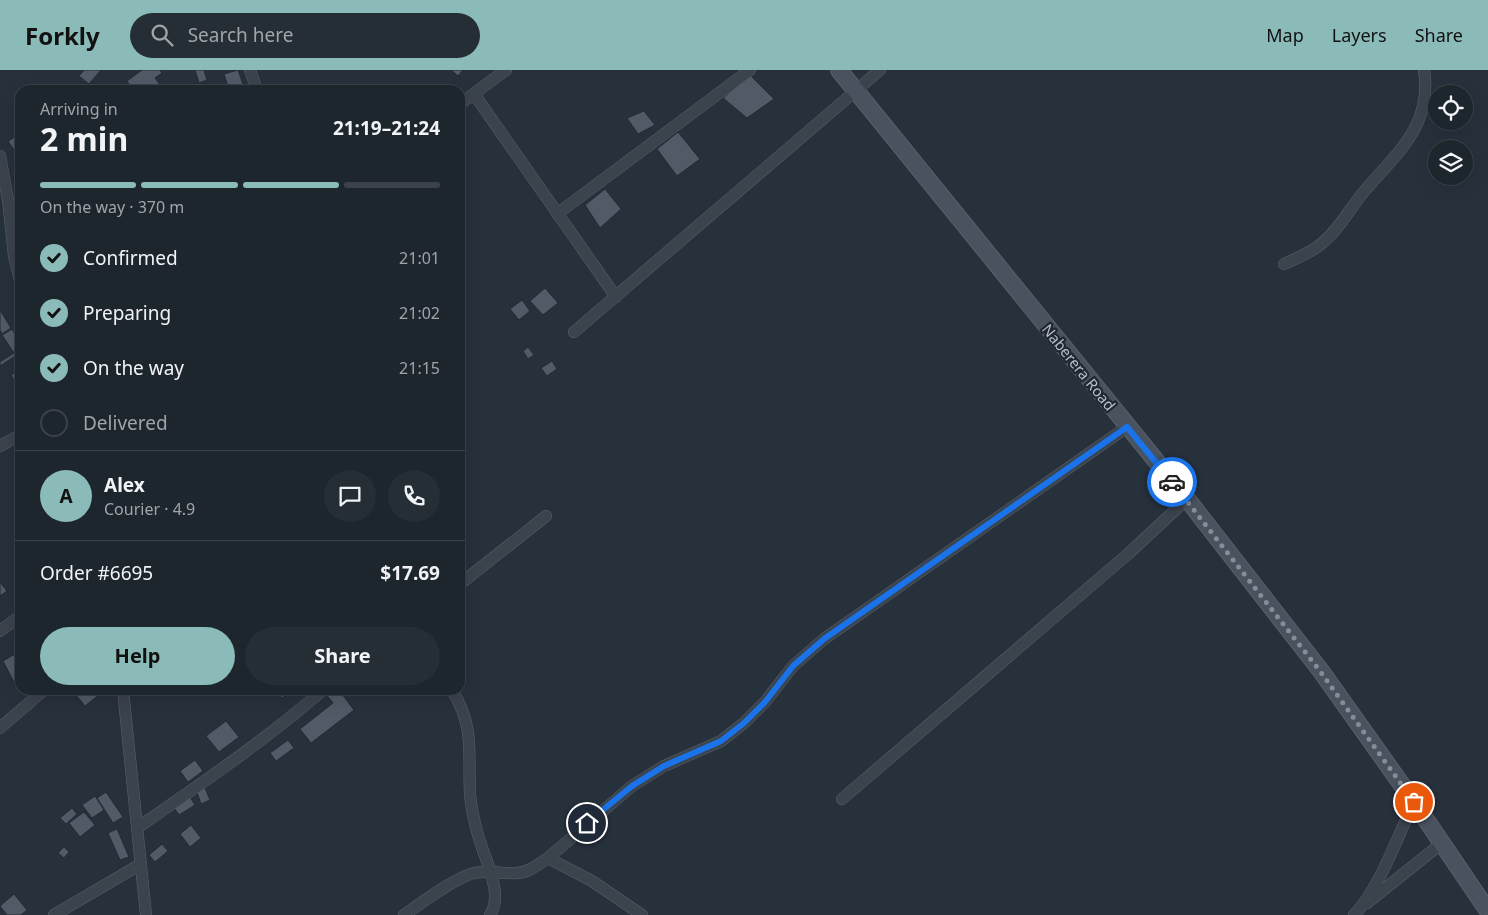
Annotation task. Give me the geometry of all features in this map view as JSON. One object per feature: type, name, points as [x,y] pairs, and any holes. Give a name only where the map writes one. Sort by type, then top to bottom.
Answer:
[{"type":"street","points":[[250,70],[255,85]]},
{"type":"street","points":[[465,100],[506,70]]},
{"type":"street","points":[[557,214],[750,70]]},
{"type":"street","name":"Naberera Road","points":[[839,70],[1187,499],[1320,671],[1414,802],[1488,912]]},
{"type":"street","points":[[574,332],[880,70]]},
{"type":"street","points":[[1284,264],[1321,245],[1404,147],[1420,116],[1424,102],[1426,83],[1424,70]]},
{"type":"street","points":[[474,94],[616,296]]},
{"type":"street","points":[[0,156],[4,202],[15,228]]},
{"type":"street","points":[[15,243],[15,260]]},
{"type":"street","points":[[404,915],[460,878],[472,873],[490,871],[518,874],[548,858],[632,786],[664,766],[721,741],[744,723],[765,702],[793,666],[824,639],[1127,427]]},
{"type":"street","points":[[0,446],[15,438]]},
{"type":"street","points":[[842,799],[1128,554],[1187,499]]},
{"type":"street","points":[[465,580],[546,516]]},
{"type":"street","points":[[0,630],[15,620]]},
{"type":"street","points":[[0,728],[38,695]]},
{"type":"street","points":[[124,695],[146,915]]},
{"type":"street","points":[[137,828],[228,766],[281,726],[317,695]]},
{"type":"street","points":[[455,695],[460,703],[469,730],[471,757],[470,794],[477,834],[490,871],[496,896],[494,908],[490,915]]},
{"type":"street","points":[[1357,912],[1375,886],[1414,802]]},
{"type":"street","points":[[1357,912],[1442,843]]},
{"type":"street","points":[[548,858],[592,881],[642,915]]},
{"type":"street","points":[[54,915],[141,864]]},
{"type":"building","points":[[84,70],[101,70],[89,84],[79,76]]},
{"type":"building","points":[[142,70],[160,70],[162,73],[155,78],[160,85],[130,85],[127,81]]},
{"type":"building","points":[[195,70],[204,70],[207,80],[199,83]]},
{"type":"building","points":[[238,70],[243,85],[227,85],[224,74]]},
{"type":"building","points":[[451,70],[463,70],[458,76]]},
{"type":"building","points":[[750,75],[774,99],[747,118],[723,98]]},
{"type":"building","points":[[644,111],[655,125],[638,134],[627,118]]},
{"type":"building","points":[[678,132],[700,159],[677,176],[657,149]]},
{"type":"building","points":[[15,137],[15,150],[14,150],[8,141]]},
{"type":"building","points":[[605,189],[621,209],[600,228],[585,205]]},
{"type":"building","points":[[545,288],[558,303],[543,315],[530,301]]},
{"type":"building","points":[[522,300],[530,311],[519,320],[510,309]]},
{"type":"building","points":[[0,310],[11,328],[2,334],[0,330]]},
{"type":"building","points":[[12,329],[15,334],[15,356],[0,366],[0,362],[14,353],[2,335]]},
{"type":"building","points":[[528,347],[534,355],[528,359],[523,351]]},
{"type":"building","points":[[552,361],[557,369],[547,376],[541,368]]},
{"type":"building","points":[[15,372],[15,382],[11,375]]},
{"type":"building","points":[[0,582],[7,591],[0,596]]},
{"type":"building","points":[[15,654],[14,682],[3,661]]},
{"type":"building","points":[[76,695],[99,695],[85,706]]},
{"type":"building","points":[[326,695],[343,695],[354,710],[311,743],[300,729],[333,703]]},
{"type":"building","points":[[226,721],[239,737],[219,752],[206,736]]},
{"type":"building","points":[[288,740],[294,748],[276,761],[270,753]]},
{"type":"building","points":[[195,760],[203,771],[188,782],[180,771]]},
{"type":"building","points":[[205,788],[210,800],[201,804],[197,792]]},
{"type":"building","points":[[106,792],[123,817],[113,823],[97,798]]},
{"type":"building","points":[[187,792],[195,805],[179,815],[171,803]]},
{"type":"building","points":[[95,796],[104,810],[92,818],[82,805]]},
{"type":"building","points":[[72,808],[77,814],[66,824],[60,818]]},
{"type":"building","points":[[84,812],[95,825],[80,837],[69,823]]},
{"type":"building","points":[[191,825],[201,838],[190,847],[180,834]]},
{"type":"building","points":[[117,829],[129,857],[120,860],[108,833]]},
{"type":"building","points":[[162,844],[168,851],[155,862],[149,855]]},
{"type":"building","points":[[64,847],[69,852],[64,858],[58,853]]},
{"type":"building","points":[[14,894],[27,910],[21,915],[7,915],[0,906]]},
{"type":"way so far","points":[[1172,482],[1320,671],[1414,802]]},
{"type":"route","points":[[587,823],[632,786],[664,766],[721,741],[744,723],[765,702],[793,666],[824,639],[1127,427],[1172,482]]}]
